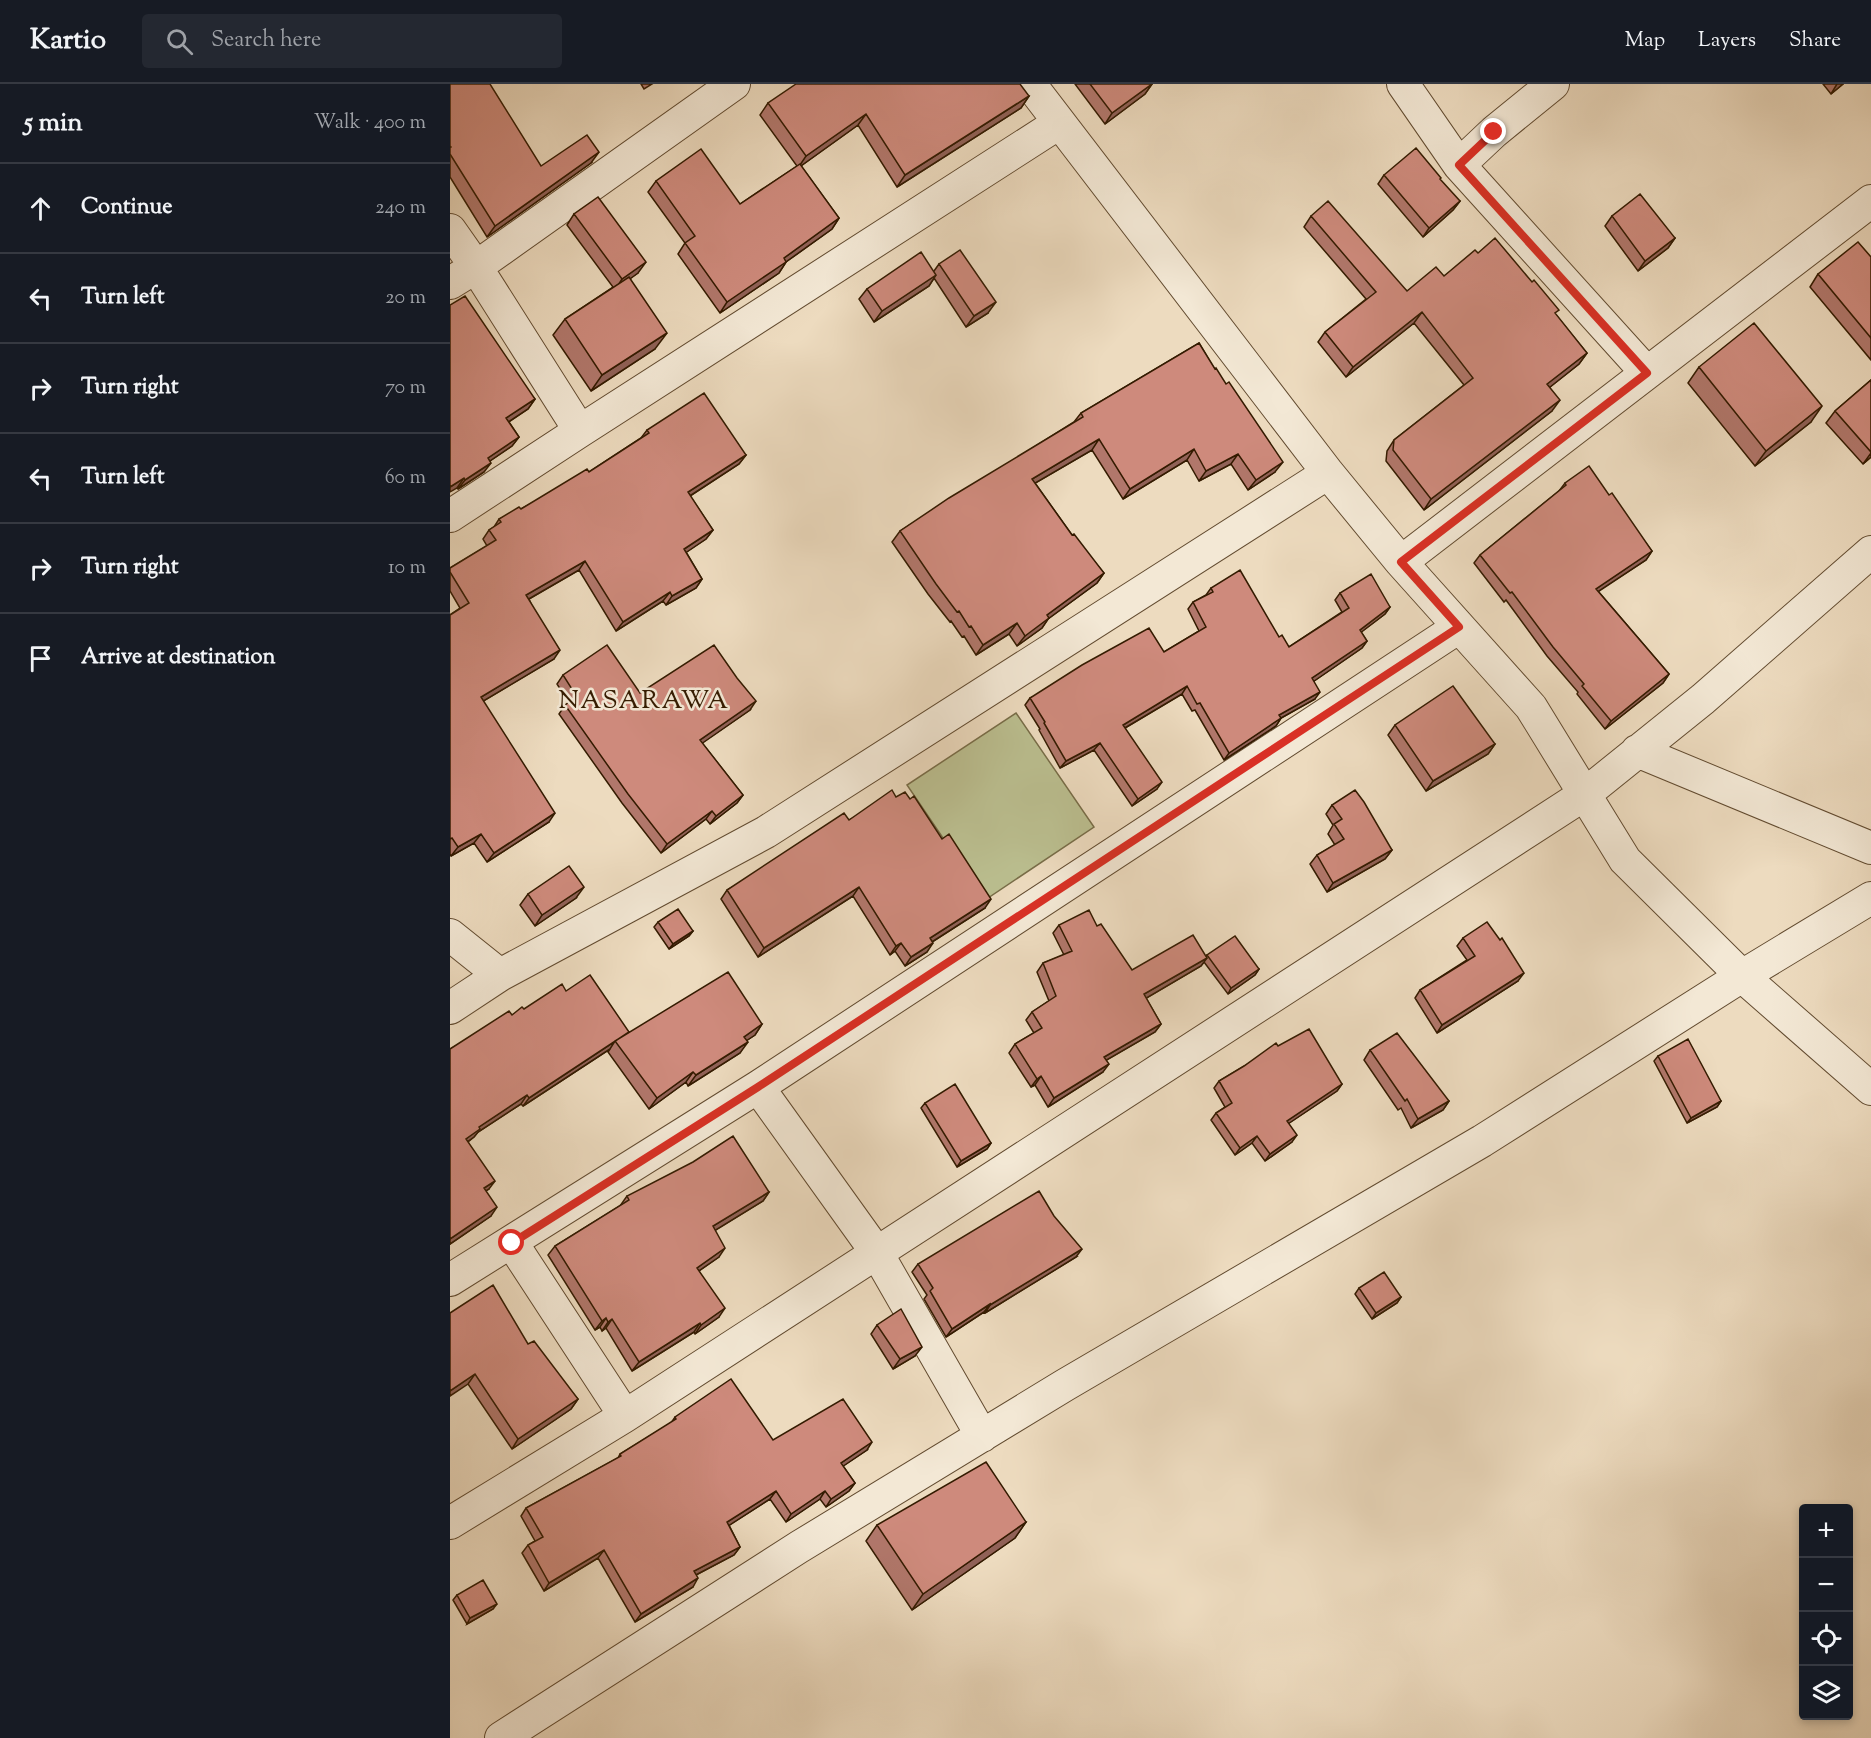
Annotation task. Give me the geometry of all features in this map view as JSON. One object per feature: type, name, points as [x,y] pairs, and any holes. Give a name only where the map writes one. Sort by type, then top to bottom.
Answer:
[{"type":"street","points":[[450,283],[476,267],[734,84]]},
{"type":"street","points":[[1030,84],[1328,473],[1401,562],[1531,707],[1626,860],[1742,976],[1871,1089]]},
{"type":"street","points":[[1403,84],[1459,165],[1647,373]]},
{"type":"street","points":[[1459,165],[1494,132],[1553,84]]},
{"type":"street","points":[[450,516],[1059,123]]},
{"type":"street","points":[[1401,562],[1871,201]]},
{"type":"street","points":[[450,230],[580,431]]},
{"type":"street","points":[[450,1008],[500,975],[766,832],[1328,473]]},
{"type":"street","points":[[450,1523],[625,1416],[1585,794],[1703,699],[1871,552]]},
{"type":"street","points":[[450,1280],[758,1087],[1459,627]]},
{"type":"street","points":[[1637,752],[1871,848]]},
{"type":"street","points":[[501,1738],[799,1546],[1085,1373],[1482,1141],[1742,976],[1871,898]]},
{"type":"street","points":[[450,934],[500,975]]},
{"type":"street","points":[[758,1087],[877,1253],[982,1436]]},
{"type":"street","points":[[512,1243],[625,1416]]},
{"type":"green space","points":[[1016,713],[1094,827],[985,900],[907,785]]},
{"type":"building","points":[[450,84],[490,84],[541,166],[587,135],[599,152],[495,226],[450,154]]},
{"type":"building","points":[[796,84],[1020,84],[1029,96],[905,175],[866,114],[806,156],[768,103]]},
{"type":"building","points":[[1090,84],[1152,84],[1112,113]]},
{"type":"building","points":[[1416,148],[1460,201],[1429,228],[1384,175]]},
{"type":"building","points":[[701,149],[740,204],[800,164],[839,218],[784,258],[786,262],[727,302],[685,243],[695,236],[656,181]]},
{"type":"building","points":[[1640,194],[1675,238],[1645,261],[1612,216]]},
{"type":"building","points":[[598,197],[646,262],[622,279],[574,214]]},
{"type":"building","points":[[1328,201],[1407,291],[1436,267],[1444,276],[1475,250],[1478,253],[1495,238],[1559,310],[1555,313],[1587,353],[1547,384],[1560,400],[1431,499],[1393,450],[1394,440],[1473,378],[1422,312],[1353,367],[1325,332],[1376,292],[1311,216]]},
{"type":"building","points":[[1858,242],[1871,257],[1871,338],[1818,274]]},
{"type":"building","points":[[960,250],[996,302],[974,316],[939,264]]},
{"type":"building","points":[[921,252],[936,275],[882,311],[867,289]]},
{"type":"building","points":[[629,277],[667,333],[602,375],[565,319]]},
{"type":"building","points":[[465,296],[535,399],[506,418],[519,437],[488,458],[491,463],[450,487],[450,305]]},
{"type":"building","points":[[1754,323],[1822,406],[1766,451],[1699,367]]},
{"type":"building","points":[[1199,343],[1226,384],[1229,382],[1283,462],[1256,480],[1238,454],[1206,471],[1194,449],[1130,489],[1099,439],[1032,479],[1072,535],[1074,534],[1104,573],[1047,615],[1049,618],[1025,636],[1017,623],[983,645],[971,626],[969,627],[959,611],[957,612],[936,584],[900,531],[949,498],[1083,417],[1081,413]]},
{"type":"building","points":[[1871,380],[1871,452],[1835,411]]},
{"type":"building","points":[[704,393],[746,455],[688,492],[713,530],[684,549],[702,579],[672,596],[670,592],[623,622],[585,561],[526,595],[560,650],[481,697],[555,813],[494,853],[481,834],[458,847],[452,838],[450,839],[450,615],[469,603],[450,572],[450,568],[496,540],[489,530],[501,522],[499,519],[519,507],[521,509],[587,469],[589,472],[649,433],[647,430]]},
{"type":"building","points":[[1589,466],[1609,495],[1612,493],[1652,551],[1596,589],[1669,674],[1611,721],[1512,592],[1510,593],[1480,555],[1566,485],[1565,483]]},
{"type":"building","points":[[1240,570],[1279,637],[1282,635],[1289,647],[1349,608],[1340,593],[1371,574],[1390,607],[1360,630],[1367,641],[1312,678],[1320,692],[1279,715],[1281,718],[1229,753],[1200,703],[1197,704],[1187,686],[1123,725],[1162,782],[1138,799],[1100,743],[1066,761],[1030,698],[1082,665],[1149,628],[1164,652],[1206,627],[1193,602],[1213,592],[1211,588]]},
{"type":"building","points":[[607,645],[640,693],[714,645],[756,701],[700,740],[743,795],[716,816],[712,811],[667,844],[628,794],[565,705],[577,697],[563,675]]},
{"type":"building","points":[[1453,686],[1495,744],[1433,781],[1395,725]]},
{"type":"building","points":[[892,790],[896,797],[905,792],[910,799],[914,796],[942,839],[949,834],[991,899],[930,938],[933,943],[911,957],[901,943],[896,946],[859,887],[764,948],[727,890],[844,813],[849,820]]},
{"type":"building","points":[[1355,790],[1392,850],[1333,883],[1317,855],[1344,839],[1334,824],[1342,819],[1332,805]]},
{"type":"building","points":[[569,866],[584,887],[542,915],[528,894]]},
{"type":"building","points":[[678,909],[693,931],[673,944],[658,922]]},
{"type":"building","points":[[1089,910],[1097,926],[1101,924],[1132,970],[1193,935],[1207,958],[1144,994],[1161,1024],[1104,1057],[1109,1064],[1054,1098],[1041,1076],[1037,1079],[1015,1044],[1042,1028],[1032,1012],[1056,996],[1043,963],[1072,951],[1059,925]]},
{"type":"building","points":[[1487,922],[1500,940],[1502,938],[1524,973],[1442,1025],[1420,990],[1475,956],[1463,938]]},
{"type":"building","points":[[1235,936],[1259,969],[1231,988],[1207,955]]},
{"type":"building","points":[[728,972],[762,1024],[744,1037],[748,1042],[696,1075],[693,1072],[657,1098],[615,1041]]},
{"type":"building","points":[[590,975],[629,1032],[529,1098],[527,1095],[479,1127],[480,1129],[466,1139],[495,1181],[484,1188],[497,1207],[450,1239],[450,1049],[509,1011],[512,1015],[522,1007],[524,1009],[562,984],[566,991]]},
{"type":"building","points":[[1309,1029],[1342,1084],[1287,1121],[1297,1135],[1270,1154],[1257,1136],[1240,1148],[1216,1113],[1232,1103],[1219,1081],[1276,1043],[1278,1046]]},
{"type":"building","points":[[1397,1033],[1449,1101],[1418,1119],[1407,1099],[1405,1101],[1370,1050]]},
{"type":"building","points":[[1688,1039],[1721,1101],[1691,1118],[1658,1056]]},
{"type":"building","points":[[955,1084],[991,1143],[961,1161],[925,1103]]},
{"type":"building","points":[[733,1136],[769,1192],[713,1226],[725,1248],[697,1268],[725,1308],[639,1362],[612,1319],[608,1322],[606,1318],[602,1321],[555,1246],[629,1200],[627,1196],[693,1162]]},
{"type":"building","points":[[1039,1191],[1054,1216],[1082,1249],[952,1329],[930,1291],[933,1288],[918,1264]]},
{"type":"building","points":[[1384,1272],[1401,1297],[1376,1313],[1359,1288]]},
{"type":"building","points":[[493,1285],[528,1344],[534,1341],[578,1399],[518,1439],[475,1374],[450,1391],[450,1313]]},
{"type":"building","points":[[901,1309],[922,1347],[900,1359],[877,1325]]},
{"type":"building","points":[[731,1379],[773,1440],[843,1399],[872,1442],[841,1463],[855,1483],[831,1499],[825,1491],[791,1514],[776,1491],[727,1522],[740,1547],[694,1571],[698,1578],[641,1614],[604,1550],[549,1583],[528,1545],[543,1537],[526,1508],[621,1456],[620,1454],[676,1419],[675,1417]]},
{"type":"building","points":[[986,1462],[1026,1522],[923,1594],[877,1525]]},
{"type":"building","points":[[483,1580],[497,1604],[470,1618],[457,1595]]},
{"type":"district","name":"NASARAWA","points":[[644,701]]},
{"type":"route","points":[[512,1243],[758,1087],[1459,627],[1401,562],[1647,373],[1459,165],[1494,132]]}]
